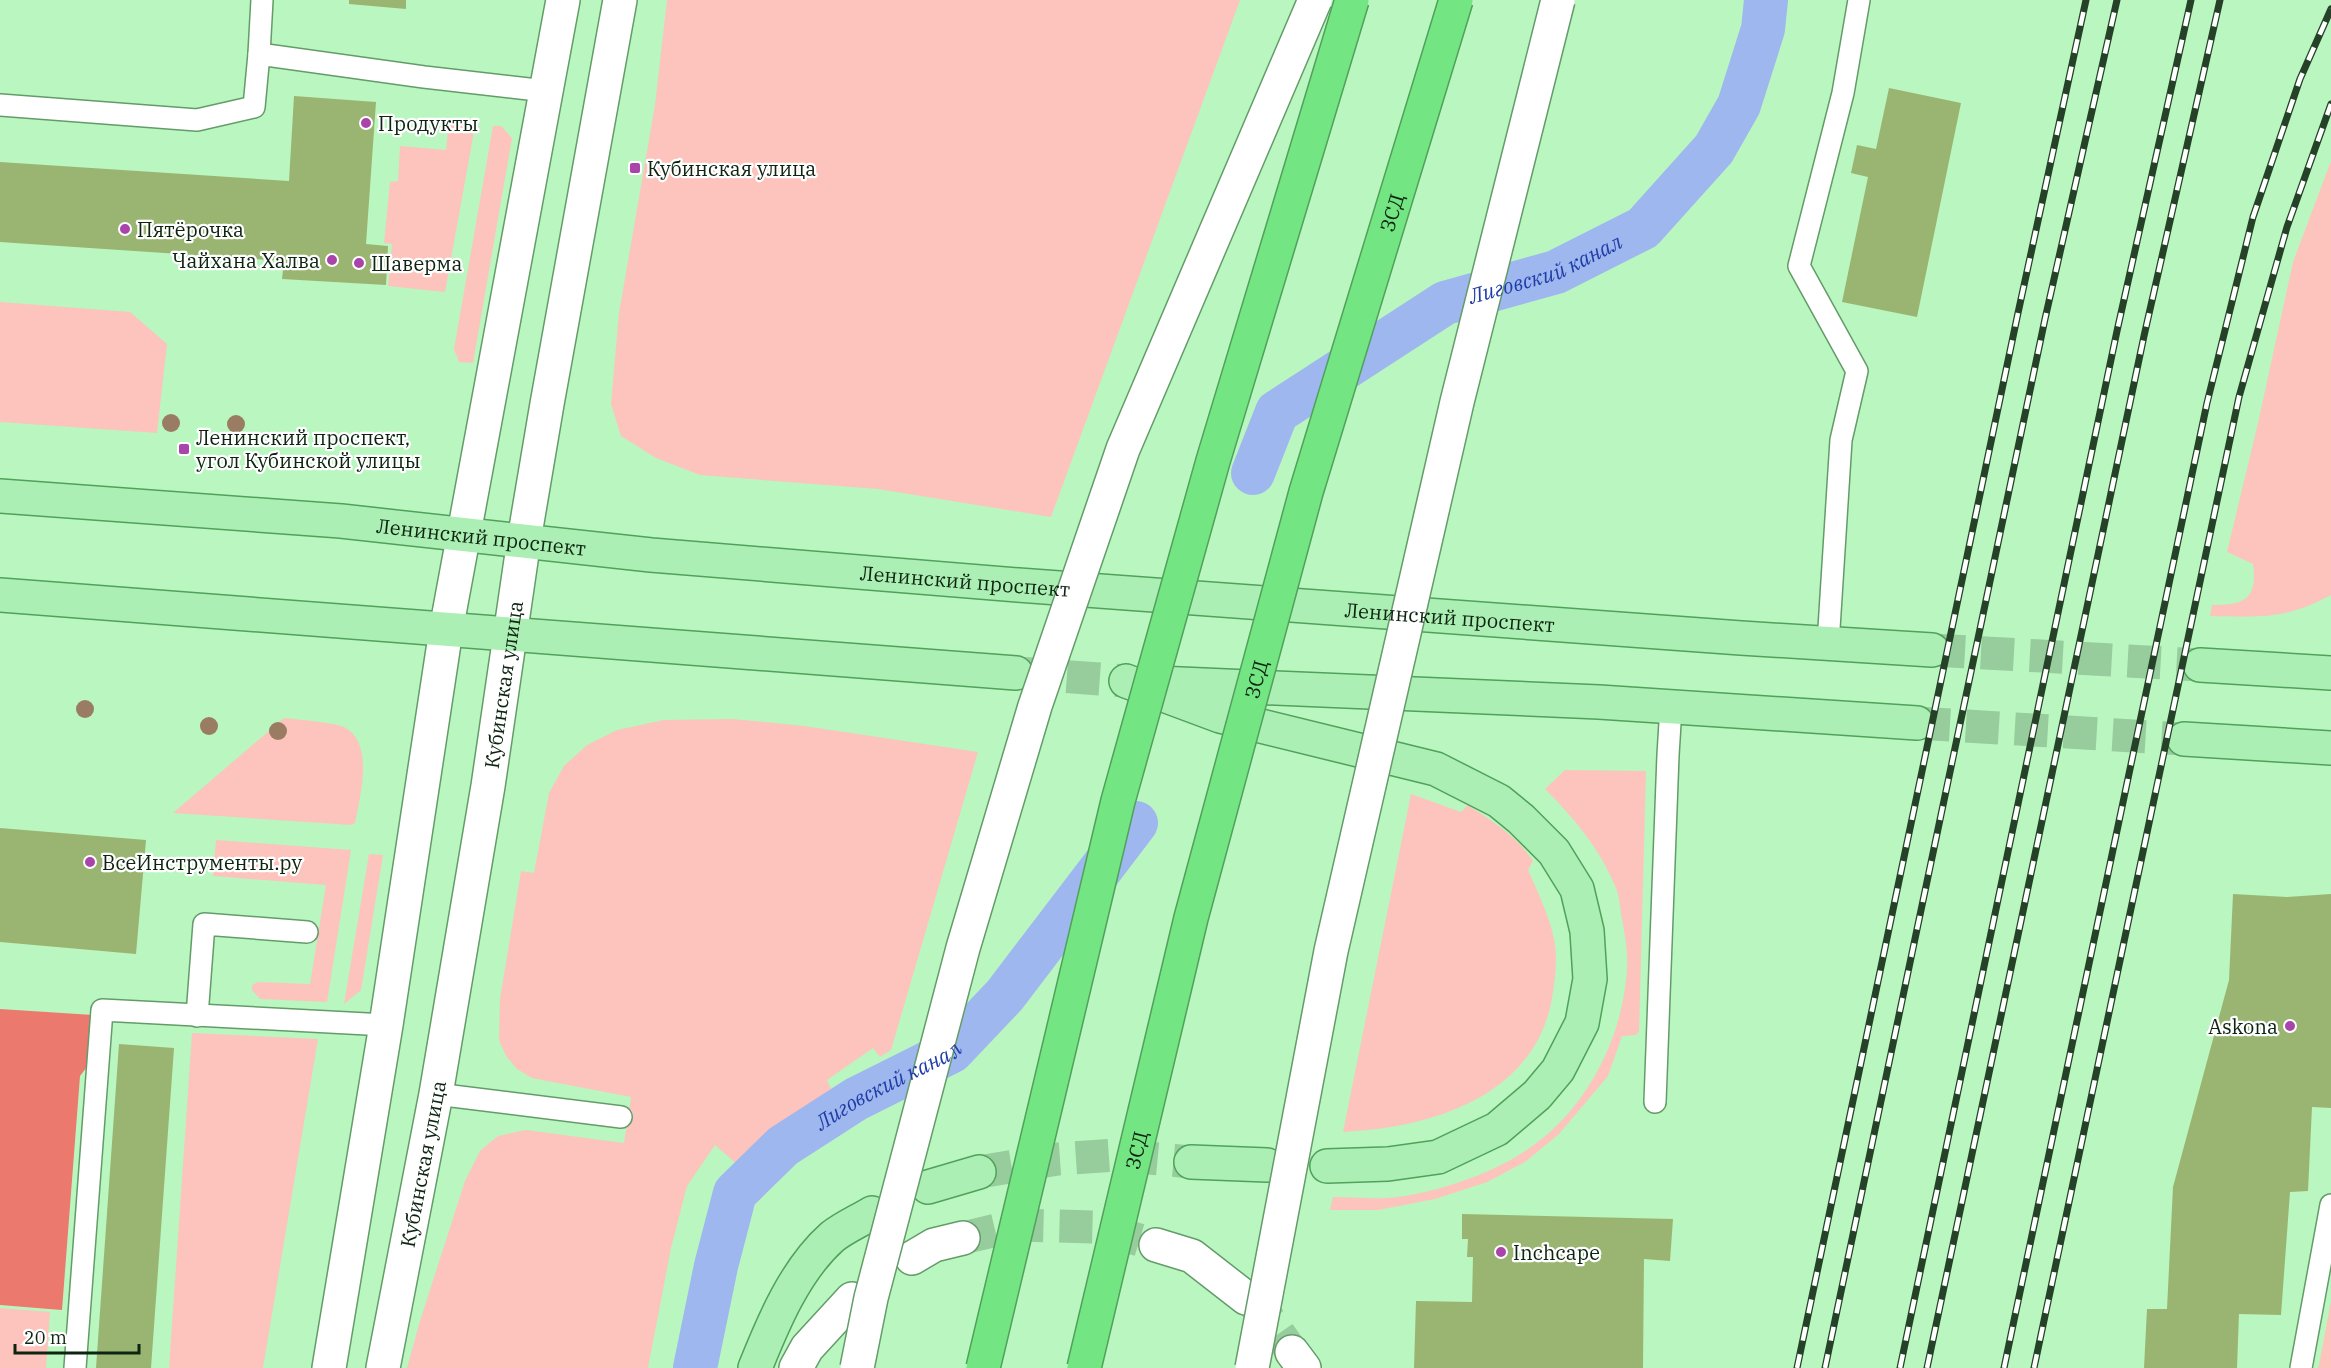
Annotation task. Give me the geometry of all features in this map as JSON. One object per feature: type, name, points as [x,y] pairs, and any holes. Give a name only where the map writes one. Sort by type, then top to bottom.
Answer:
[{"type":"highway","points":[[983,1368],[1118,801],[1213,461],[1352,0]]},
{"type":"highway","name":"ЗСД","points":[[1084,1368],[1191,918],[1306,492],[1456,0]]},
{"type":"main road","points":[[329,1368],[386,1025],[447,630],[563,0]]},
{"type":"main road","name":"Кубинская улица","points":[[383,1368],[436,1094],[488,786],[524,540],[620,0]]},
{"type":"main road","points":[[857,1368],[871,1298],[963,948],[1035,706],[1123,449],[1315,0]]},
{"type":"main road","points":[[1252,1368],[1331,951],[1457,402],[1558,0]]},
{"type":"main road","name":"Ленинский проспект","points":[[0,496],[341,521],[651,555],[1018,585],[1932,650]]},
{"type":"main road","points":[[0,595],[1016,673]]},
{"type":"main road","points":[[2200,665],[2331,673]]},
{"type":"main road","points":[[1327,1166],[1388,1164],[1438,1157],[1497,1129],[1537,1095],[1558,1070],[1582,1023],[1590,979],[1587,931],[1577,890],[1554,852],[1521,819],[1499,801],[1436,769],[1220,716],[1126,681],[1671,707],[1917,723]]},
{"type":"main road","points":[[2184,739],[2331,748]]},
{"type":"main road","points":[[1191,1162],[1267,1165]]},
{"type":"main road","points":[[928,1187],[979,1172]]},
{"type":"main road","points":[[755,1368],[774,1321],[800,1276],[832,1237],[872,1213]]},
{"type":"main road","points":[[912,1258],[934,1245],[963,1238]]},
{"type":"main road","points":[[1156,1245],[1192,1256],[1246,1298]]},
{"type":"main road","points":[[796,1368],[807,1348],[852,1299]]},
{"type":"lane","points":[[0,105],[196,120],[254,108],[262,0]]},
{"type":"lane","points":[[1828,644],[1841,440],[1857,371],[1799,266],[1843,93],[1859,0]]},
{"type":"lane","points":[[259,54],[546,91]]},
{"type":"lane","points":[[1655,1102],[1671,707]]},
{"type":"lane","points":[[197,1016],[204,924],[307,932]]},
{"type":"lane","points":[[75,1368],[102,1010],[386,1025]]},
{"type":"lane","points":[[436,1094],[621,1117]]},
{"type":"lane","points":[[2301,1368],[2331,1205]]},
{"type":"shaded area","points":[[667,0],[1240,0],[1051,517],[878,489],[700,475],[656,458],[621,436],[611,404],[619,313],[655,105]]},
{"type":"shaded area","points":[[449,123],[475,126],[445,292],[388,286],[392,244],[384,243],[390,182],[398,181],[400,146],[446,150]]},
{"type":"shaded area","points":[[493,126],[501,126],[512,138],[473,363],[459,362],[454,349]]},
{"type":"shaded area","points":[[2331,161],[2331,595],[2286,613],[2244,617],[2210,616],[2212,605],[2233,604],[2240,601],[2251,592],[2253,585],[2253,564],[2227,552],[2293,262]]},
{"type":"shaded area","points":[[0,302],[130,312],[167,344],[157,433],[0,422]]},
{"type":"shaded area","points":[[284,718],[340,726],[354,735],[360,745],[363,771],[355,823],[351,825],[173,813]]},
{"type":"shaded area","points":[[733,719],[804,726],[978,752],[891,1050],[880,1057],[873,1048],[827,1080],[832,1091],[738,1165],[715,1145],[687,1186],[671,1248],[648,1368],[407,1368],[465,1181],[480,1151],[498,1136],[526,1130],[624,1143],[631,1097],[532,1078],[517,1069],[506,1056],[499,1040],[500,999],[521,871],[534,873],[549,793],[564,766],[587,745],[617,730],[664,720]]},
{"type":"shaded area","points":[[1565,770],[1646,771],[1639,1031],[1636,1035],[1622,1036],[1608,1076],[1559,1134],[1525,1162],[1487,1182],[1435,1199],[1378,1210],[1330,1210],[1333,1197],[1405,1196],[1462,1181],[1499,1166],[1531,1147],[1551,1131],[1585,1091],[1599,1068],[1610,1045],[1624,995],[1627,969],[1626,944],[1618,896],[1610,874],[1586,835],[1545,789]]},
{"type":"shaded area","points":[[1411,794],[1461,812],[1468,805],[1495,823],[1527,852],[1533,861],[1528,870],[1546,913],[1555,946],[1556,968],[1552,998],[1542,1032],[1524,1060],[1501,1083],[1474,1101],[1443,1114],[1410,1123],[1343,1132]]},
{"type":"shaded area","points":[[216,840],[351,850],[327,1002],[260,999],[252,990],[252,985],[258,982],[310,984],[326,885],[213,876]]},
{"type":"shaded area","points":[[369,854],[383,855],[361,990],[344,1004]]},
{"type":"shaded area","points":[[0,1009],[93,1015],[90,1063],[80,1076],[62,1310],[0,1305]]},
{"type":"shaded area","points":[[192,1033],[318,1039],[263,1368],[169,1368]]},
{"type":"shaded area","points":[[2331,1301],[2331,1368],[2318,1368],[2319,1365]]},
{"type":"shaded area","points":[[0,1308],[50,1312],[46,1368],[0,1368]]},
{"type":"building","points":[[349,0],[406,0],[406,9],[349,4]]},
{"type":"building","points":[[1889,88],[1961,103],[1917,317],[1842,302],[1868,177],[1851,173],[1857,145],[1876,149]]},
{"type":"building","points":[[294,96],[376,102],[366,244],[388,246],[386,285],[282,279],[284,261],[0,242],[0,162],[289,181]]},
{"type":"building","points":[[0,828],[146,840],[136,954],[0,942]]},
{"type":"building","points":[[2233,894],[2287,897],[2331,894],[2331,1108],[2312,1107],[2308,1191],[2290,1192],[2281,1315],[2239,1314],[2237,1368],[2144,1368],[2147,1309],[2167,1309],[2173,1187],[2229,980]]},
{"type":"building","points":[[119,1044],[174,1048],[151,1368],[96,1368]]},
{"type":"building","points":[[1462,1214],[1673,1219],[1670,1261],[1644,1259],[1643,1368],[1414,1368],[1416,1301],[1472,1302],[1473,1257],[1467,1257],[1468,1239],[1462,1239]]},
{"type":"waterway","name":"Лиговский канал","points":[[1253,473],[1277,412],[1445,303],[1556,272],[1643,228],[1714,149],[1739,105],[1763,29],[1766,0]]},
{"type":"waterway","name":"Лиговский канал","points":[[695,1368],[716,1266],[735,1193],[783,1146],[856,1099],[952,1051],[1005,995],[1136,823]]},
{"type":"tunnel","points":[[1932,650],[2200,665]]},
{"type":"tunnel","points":[[1018,673],[1126,681]]},
{"type":"tunnel","points":[[1917,723],[2184,739]]},
{"type":"tunnel","points":[[979,1172],[1058,1159],[1116,1155],[1191,1162]]},
{"type":"tunnel","points":[[963,1238],[1018,1225],[1096,1227],[1156,1245]]},
{"type":"tunnel","points":[[1246,1298],[1264,1312],[1292,1352]]},
{"type":"railway","points":[[1797,1368],[2018,313],[2086,0]]},
{"type":"railway","points":[[1825,1368],[2045,319],[2117,0]]},
{"type":"railway","points":[[1900,1368],[2117,331],[2191,0]]},
{"type":"railway","points":[[1927,1368],[2144,336],[2220,0]]},
{"type":"railway","points":[[2004,1368],[2207,403],[2253,217],[2300,79],[2331,9]]},
{"type":"railway","points":[[2034,1368],[2239,397],[2287,227],[2331,104]]},
{"type":"place","name":"Продукты","points":[[366,123]]},
{"type":"place","name":"Кубинская улица","points":[[635,168]]},
{"type":"place","name":"Пятёрочка","points":[[125,229]]},
{"type":"place","name":"Чайхана Халва","points":[[332,260]]},
{"type":"place","name":"Шаверма","points":[[359,263]]},
{"type":"place","name":"Ленинский проспект, угол Кубинской улицы","points":[[184,449]]},
{"type":"place","name":"ВсеИнструменты.ру","points":[[90,862]]},
{"type":"place","name":"Askona","points":[[2290,1026]]},
{"type":"place","name":"Inchcape","points":[[1501,1252]]}]
